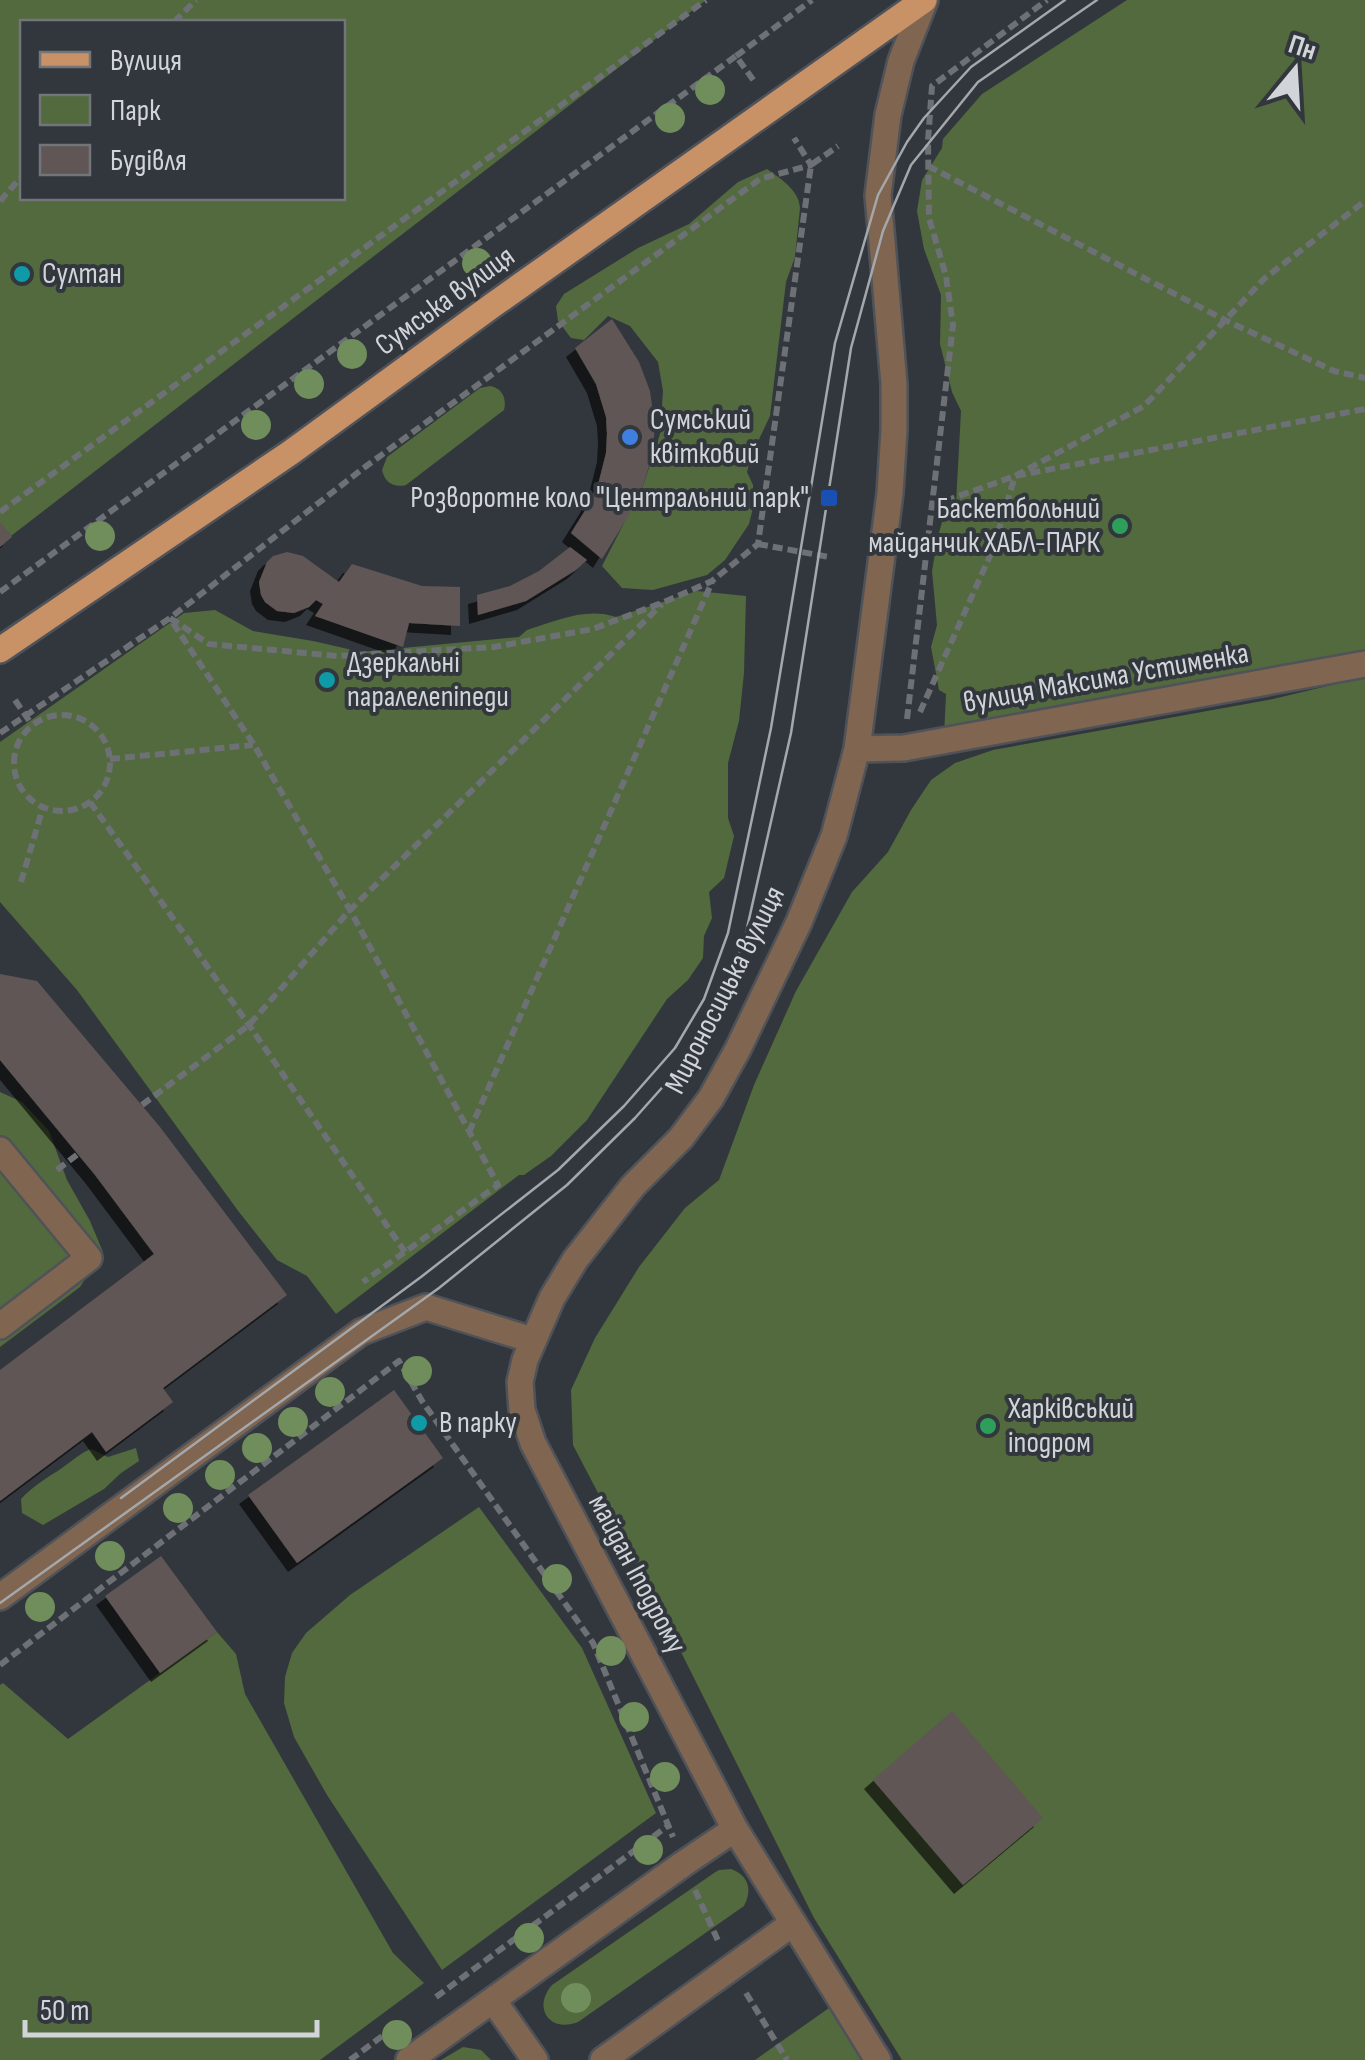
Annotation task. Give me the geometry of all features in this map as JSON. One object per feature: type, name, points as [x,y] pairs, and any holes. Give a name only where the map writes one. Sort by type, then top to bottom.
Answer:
[{"type":"main road","name":"Сумська вулиця","points":[[0,650],[290,453],[925,0]]},
{"type":"street","name":"Мироносицька вулиця","points":[[532,1340],[575,1260],[633,1186],[692,1125],[722,1080],[799,922],[834,836],[857,749],[890,493],[894,384],[878,195],[888,115],[901,61],[925,0]]},
{"type":"street","name":"вулиця Максима Устименка","points":[[857,749],[904,748],[1365,664]]},
{"type":"street","points":[[0,1150],[89,1258],[0,1326]]},
{"type":"street","points":[[0,1597],[362,1332],[426,1307],[532,1340]]},
{"type":"street","name":"майдан Іподрому","points":[[532,1340],[520,1382],[522,1410],[533,1443],[735,1830],[878,2060]]},
{"type":"street","points":[[409,2060],[735,1830]]},
{"type":"street","points":[[603,2060],[792,1924]]},
{"type":"street","points":[[492,2000],[535,2060]]},
{"type":"path","points":[[176,20],[196,0]]},
{"type":"path","points":[[0,512],[706,0]]},
{"type":"path","points":[[0,592],[812,0]]},
{"type":"path","points":[[904,748],[954,325],[946,276],[929,218],[932,86],[1047,0]]},
{"type":"path","points":[[736,56],[754,81]]},
{"type":"path","points":[[170,618],[209,644],[337,656],[494,646],[592,629],[712,581],[758,544],[811,165],[794,138]]},
{"type":"path","points":[[0,733],[170,618],[365,468],[760,179],[811,165],[838,146]]},
{"type":"path","points":[[928,166],[1225,320],[1334,371],[1365,378]]},
{"type":"path","points":[[0,201],[20,178]]},
{"type":"path","points":[[904,748],[993,549],[1015,476],[1144,406],[1266,278],[1365,201]]},
{"type":"path","points":[[931,506],[1015,476],[1365,409]]},
{"type":"path","points":[[758,544],[829,557]]},
{"type":"path","points":[[469,1132],[712,581]]},
{"type":"path","points":[[142,1105],[249,1025],[350,910],[664,602]]},
{"type":"path","points":[[170,618],[254,745],[350,910],[498,1186],[363,1282]]},
{"type":"path","points":[[16,700],[32,724]]},
{"type":"path","points":[[58,715],[72,716],[98,730],[110,759],[101,791],[75,810],[59,811],[30,799],[15,776],[13,762],[22,735],[32,724],[58,715]]},
{"type":"path","points":[[110,759],[254,745]]},
{"type":"path","points":[[90,802],[405,1252]]},
{"type":"path","points":[[22,882],[44,808]]},
{"type":"path","points":[[0,1665],[399,1361],[422,1402],[593,1643],[683,1864],[731,1968],[787,2060]]},
{"type":"path","points":[[424,2006],[669,1825]]},
{"type":"path","points":[[350,2060],[394,2028]]},
{"type":"green space","points":[[0,0],[706,0],[11,536],[2,525]]},
{"type":"green space","points":[[1127,0],[1365,0],[1365,656],[944,736],[946,694],[939,690],[931,647],[937,625],[932,571],[947,505],[956,503],[961,411],[940,344],[941,295],[924,249],[917,211],[922,180],[942,148],[943,139],[982,94]]},
{"type":"green space","points":[[767,169],[793,190],[800,208],[795,257],[786,282],[770,416],[747,472],[753,485],[749,524],[725,560],[707,575],[653,590],[622,588],[602,566],[643,486],[660,434],[663,391],[658,362],[630,326],[608,316],[584,340],[571,338],[558,321],[556,306],[564,294],[638,248],[689,224],[738,182]]},
{"type":"green space","points":[[490,386],[503,394],[504,410],[406,485],[388,481],[382,470],[387,457],[480,388]]},
{"type":"green space","points":[[697,591],[746,596],[739,721],[728,763],[728,818],[734,836],[724,878],[709,892],[712,918],[704,936],[703,958],[688,980],[667,999],[587,1120],[551,1156],[519,1175],[336,1314],[307,1276],[277,1260],[77,990],[0,902],[0,742],[184,613],[215,610],[253,631],[361,652],[519,637],[527,630],[571,616],[616,617]]},
{"type":"green space","name":"Харківський іподром","points":[[1365,677],[1365,2060],[902,2060],[814,1918],[573,1445],[571,1390],[595,1338],[639,1267],[685,1208],[719,1180],[754,1085],[796,991],[852,892],[888,852],[931,780],[955,763],[993,750],[1273,699]]},
{"type":"green space","points":[[0,1092],[22,1102],[49,1131],[67,1180],[103,1252],[80,1287],[0,1347]]},
{"type":"green space","points":[[136,1448],[139,1461],[104,1489],[43,1525],[22,1513],[21,1499],[26,1494],[83,1453],[91,1449],[108,1457]]},
{"type":"green space","points":[[479,1507],[582,1648],[656,1813],[442,1970],[327,1795],[294,1737],[284,1703],[285,1677],[292,1653],[306,1633],[350,1595]]},
{"type":"green space","points":[[217,1632],[236,1654],[245,1694],[393,1953],[424,1983],[320,2060],[0,2060],[0,1685],[3,1683],[68,1739]]},
{"type":"green space","points":[[731,1869],[747,1883],[744,1906],[578,2022],[559,2024],[547,2016],[544,2002],[552,1985],[714,1873]]},
{"type":"green space","points":[[829,2008],[865,2060],[755,2060]]},
{"type":"green space","points":[[463,2047],[481,2050],[491,2060],[441,2060]]},
{"type":"building","name":"Сумський квітковий","points":[[612,319],[639,362],[650,391],[655,427],[643,486],[602,559],[571,533],[599,481],[607,434],[596,384],[575,348]]},
{"type":"building","points":[[0,522],[12,537],[0,547]]},
{"type":"building","points":[[570,547],[587,560],[576,570],[526,601],[478,615],[477,595],[510,586],[539,571]]},
{"type":"building","points":[[287,552],[303,556],[339,582],[352,564],[422,586],[460,587],[460,626],[409,623],[403,647],[315,616],[323,604],[316,600],[294,613],[277,611],[265,602],[259,582],[267,562]]},
{"type":"building","points":[[0,974],[37,981],[160,1127],[287,1295],[163,1388],[173,1402],[106,1452],[92,1432],[0,1501],[0,1370],[154,1254],[0,1060]]},
{"type":"building","points":[[394,1390],[443,1458],[297,1563],[248,1495]]},
{"type":"building","points":[[161,1556],[217,1632],[160,1673],[105,1596]]},
{"type":"building","points":[[952,1711],[1043,1818],[963,1885],[873,1780]]},
{"type":"tram line","points":[[121,1498],[421,1277],[558,1170],[624,1106],[675,1048],[704,999],[728,933],[771,728],[835,343],[878,195],[924,118],[971,67],[1065,0]]},
{"type":"tram line","points":[[0,1603],[439,1288],[567,1185],[692,1054],[720,1006],[745,937],[791,733],[851,348],[883,231],[911,165],[978,82],[1097,0]]},
{"type":"place","name":"Султан","points":[[22,274]]},
{"type":"place","name":"Сумський квітковий","points":[[630,437]]},
{"type":"place","name":"Розворотне коло \"Центральний парк\"","points":[[829,498]]},
{"type":"place","name":"Баскетбольний майданчик ХАБЛ-ПАРК","points":[[1120,526]]},
{"type":"place","name":"Дзеркальні паралелепіпеди","points":[[327,680]]},
{"type":"place","name":"В парку","points":[[419,1423]]},
{"type":"place","name":"Харківський іподром","points":[[988,1426]]}]
